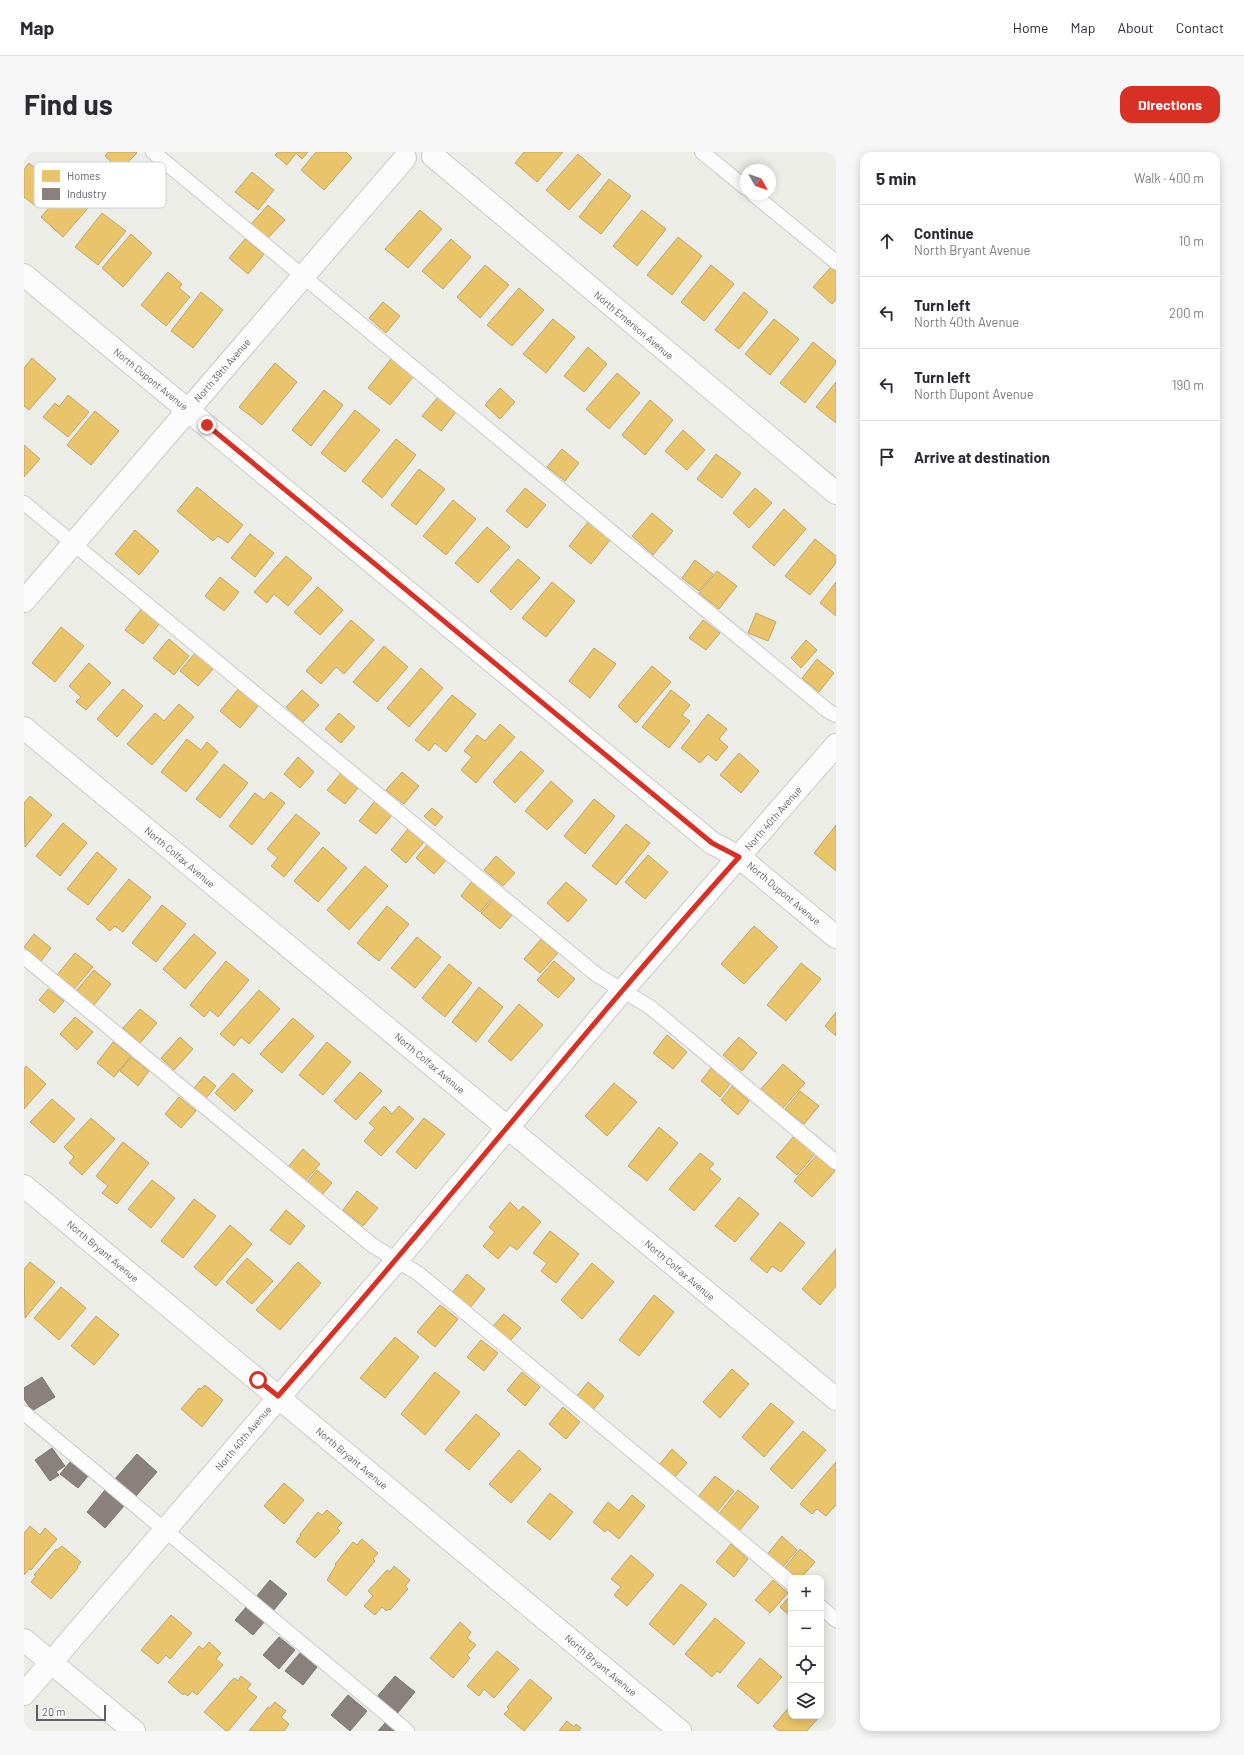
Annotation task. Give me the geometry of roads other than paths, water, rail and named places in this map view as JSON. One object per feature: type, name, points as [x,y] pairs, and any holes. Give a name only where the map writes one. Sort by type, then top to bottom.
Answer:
[{"type":"street","points":[[403,155],[419,163],[428,160],[434,154]]},
{"type":"street","name":"North Emerson Avenue","points":[[434,154],[836,493]]},
{"type":"street","name":"North 39th Avenue","points":[[24,601],[303,275],[403,155]]},
{"type":"street","name":"North Dupont Avenue","points":[[24,275],[712,843],[739,857],[836,937]]},
{"type":"street","name":"North Colfax Avenue","points":[[24,728],[836,1399]]},
{"type":"street","name":"North 40th Avenue","points":[[24,1694],[278,1396],[397,1260],[623,990],[836,745]]},
{"type":"street","name":"North Bryant Avenue","points":[[24,1186],[680,1731]]},
{"type":"street","points":[[24,1640],[134,1731]]},
{"type":"lane","points":[[153,152],[165,162]]},
{"type":"lane","points":[[702,152],[740,183]]},
{"type":"lane","points":[[166,163],[822,706],[836,715]]},
{"type":"lane","points":[[760,200],[836,262]]},
{"type":"lane","points":[[24,503],[598,975],[650,1007],[836,1162]]},
{"type":"lane","points":[[24,957],[372,1245],[419,1274],[788,1580]]},
{"type":"lane","points":[[24,1413],[407,1731]]},
{"type":"lane","points":[[824,1610],[836,1620]]}]
